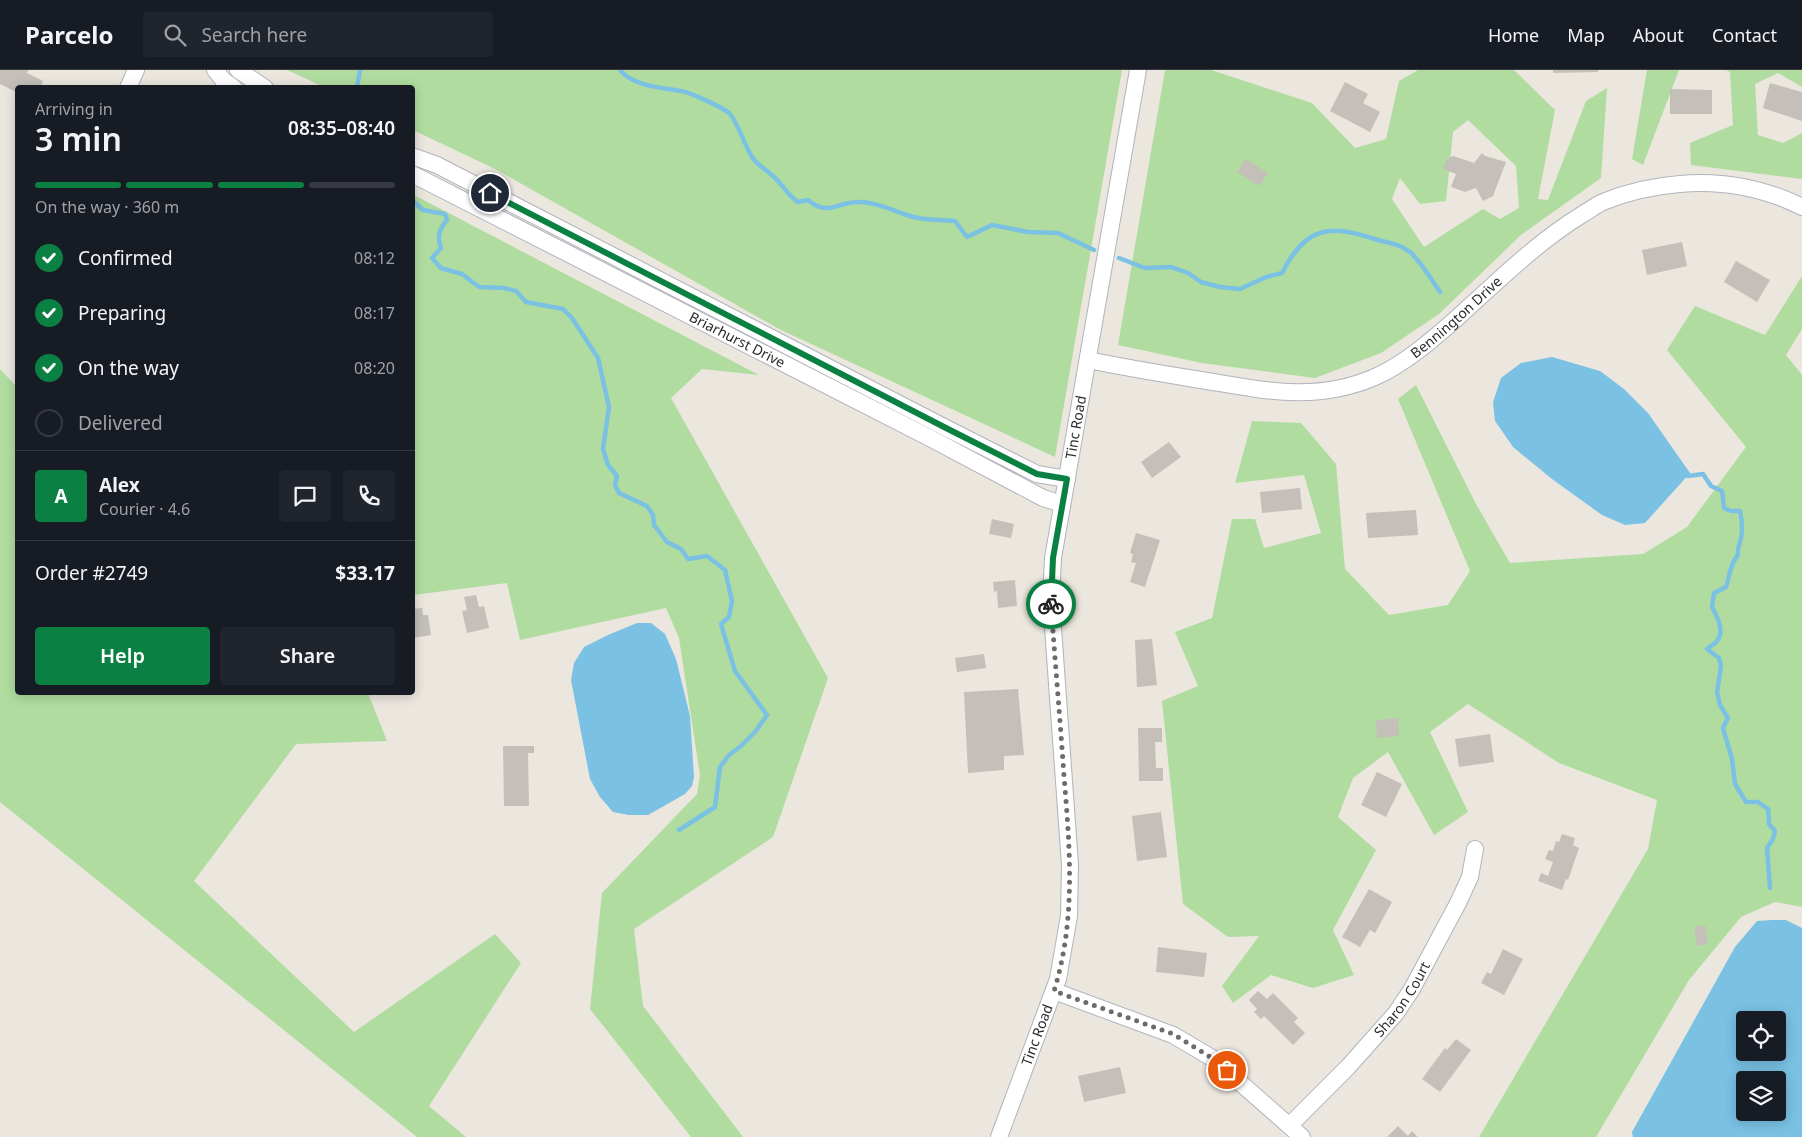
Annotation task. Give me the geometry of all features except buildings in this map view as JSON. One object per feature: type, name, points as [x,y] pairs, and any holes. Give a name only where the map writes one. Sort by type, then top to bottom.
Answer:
[{"type":"street","points":[[129,85],[136,70]]},
{"type":"street","points":[[215,70],[230,85]]},
{"type":"street","points":[[238,70],[260,85]]},
{"type":"street","name":"Tinc Road","points":[[999,1137],[1054,991],[1067,932],[1070,883],[1068,827],[1051,600],[1053,558],[1138,70]]},
{"type":"street","name":"Briarhurst Drive","points":[[415,157],[437,165],[1037,474],[1067,479]]},
{"type":"street","name":"Briarhurst Drive","points":[[415,176],[1044,498],[1062,504]]},
{"type":"street","name":"Bennington Drive","points":[[1089,360],[1135,370],[1260,391],[1293,394],[1325,391],[1375,377],[1402,362],[1449,325],[1558,230],[1603,202],[1659,186],[1689,183],[1723,183],[1759,191],[1802,206]]},
{"type":"street","name":"Sharon Court","points":[[1296,1131],[1348,1067],[1396,1013],[1458,903],[1470,877],[1475,849]]},
{"type":"street","points":[[1054,991],[1173,1034],[1212,1058],[1296,1131]]},
{"type":"green space","points":[[287,70],[1122,70],[1055,457],[781,330],[495,169],[415,131],[415,85],[320,85]]},
{"type":"green space","points":[[1165,70],[1211,70],[1312,103],[1355,148],[1386,139],[1399,81],[1418,70],[1514,70],[1555,110],[1538,199],[1548,200],[1586,101],[1607,88],[1601,178],[1521,235],[1439,314],[1381,353],[1315,378],[1202,363],[1118,345]],"holes":[[[1468,120],[1516,166],[1519,208],[1500,219],[1483,209],[1424,247],[1392,199],[1400,178],[1420,204],[1446,201],[1453,132]]]},
{"type":"green space","points":[[1647,70],[1679,70],[1643,165],[1632,159]]},
{"type":"green space","points":[[1726,70],[1802,70],[1802,87],[1778,73],[1755,84],[1758,135],[1783,143],[1802,133],[1802,179],[1691,165],[1690,143],[1733,125],[1730,72]]},
{"type":"green space","points":[[415,196],[759,375],[702,369],[671,398],[828,678],[773,837],[634,929],[643,1006],[743,1137],[691,1137],[590,1009],[602,893],[697,794],[700,775],[679,638],[666,608],[520,640],[507,583],[415,595]]},
{"type":"green space","points":[[1802,276],[1802,329],[1786,355],[1802,375],[1802,907],[1775,902],[1741,917],[1689,980],[1596,1137],[1479,1137],[1648,849],[1657,800],[1559,763],[1468,704],[1430,732],[1468,812],[1434,835],[1388,752],[1353,778],[1338,817],[1376,850],[1333,930],[1354,975],[1313,988],[1271,975],[1233,1003],[1222,986],[1259,936],[1228,937],[1183,904],[1162,701],[1198,686],[1175,632],[1212,618],[1232,519],[1255,519],[1264,548],[1321,533],[1304,475],[1235,483],[1252,421],[1301,423],[1336,464],[1345,569],[1389,615],[1448,605],[1470,571],[1398,399],[1416,385],[1476,504],[1510,563],[1643,554],[1687,527],[1746,447],[1667,350],[1695,306],[1765,335]]},
{"type":"green space","points":[[0,369],[15,385],[15,695],[369,695],[387,741],[296,744],[194,881],[354,1032],[495,934],[521,963],[429,1106],[466,1137],[417,1137],[0,802]]},
{"type":"water","points":[[1552,357],[1600,371],[1624,389],[1648,413],[1690,473],[1645,523],[1625,525],[1602,515],[1552,479],[1513,447],[1495,421],[1493,402],[1501,378],[1521,363]]},
{"type":"water","points":[[637,623],[651,623],[665,634],[676,659],[690,716],[694,777],[692,786],[685,794],[648,815],[629,815],[613,812],[600,797],[590,779],[571,680],[574,663],[584,647]]},
{"type":"water","points":[[1786,920],[1802,928],[1802,1137],[1633,1137],[1632,1132],[1735,947],[1757,921]]},
{"type":"waterway","points":[[358,85],[360,70]]},
{"type":"waterway","points":[[620,70],[626,76],[640,83],[685,92],[725,110],[734,120],[754,160],[774,177],[791,197],[798,202],[808,200],[822,208],[854,202],[875,204],[913,217],[955,221],[967,237],[992,225],[1028,232],[1058,233],[1094,250]]},
{"type":"waterway","points":[[415,203],[423,210],[445,214],[447,220],[442,227],[439,237],[441,248],[432,258],[441,268],[462,274],[479,287],[504,288],[516,291],[526,302],[563,309],[572,318],[598,358],[609,407],[603,449],[608,465],[617,476],[615,485],[619,493],[647,506],[653,515],[654,525],[667,542],[681,549],[688,559],[707,556],[725,570],[732,601],[729,617],[721,624],[735,671],[767,715],[755,732],[729,755],[720,767],[715,807],[679,830]]},
{"type":"waterway","points":[[1119,258],[1145,268],[1171,267],[1188,273],[1201,282],[1220,287],[1240,289],[1266,277],[1282,273],[1291,257],[1311,237],[1321,232],[1347,232],[1406,249],[1426,271],[1440,292]]},
{"type":"waterway","points":[[1683,474],[1688,476],[1703,474],[1711,486],[1722,491],[1724,508],[1731,511],[1740,511],[1742,531],[1738,555],[1735,558],[1726,587],[1714,593],[1712,607],[1719,624],[1720,633],[1716,642],[1707,649],[1719,658],[1721,666],[1717,692],[1720,705],[1728,718],[1723,728],[1732,759],[1735,784],[1746,802],[1758,802],[1768,809],[1769,824],[1775,831],[1773,839],[1767,848],[1770,888]]},
{"type":"way so far","points":[[1051,604],[1070,865],[1067,932],[1054,991],[1173,1034],[1212,1058],[1227,1070]]},
{"type":"route","points":[[490,193],[1037,474],[1067,479],[1053,558],[1051,604]]}]
